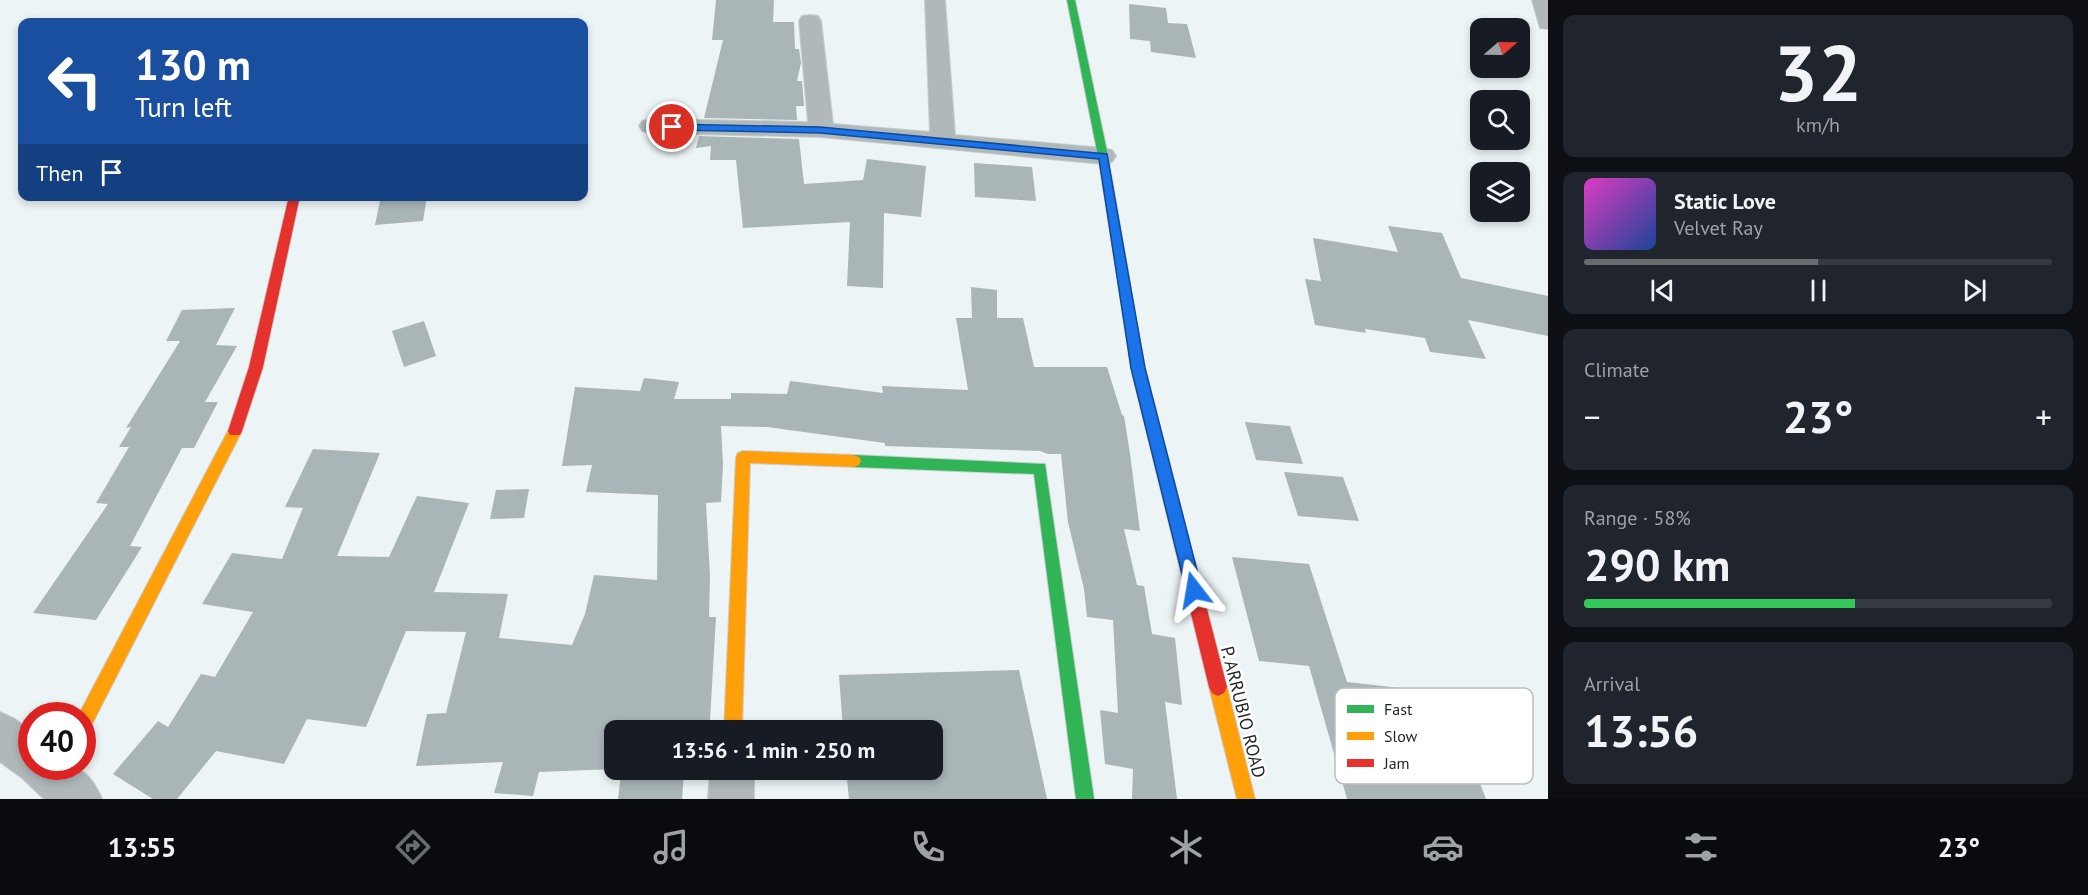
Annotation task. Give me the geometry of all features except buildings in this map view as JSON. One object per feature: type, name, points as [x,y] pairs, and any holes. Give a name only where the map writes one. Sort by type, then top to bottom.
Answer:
[{"type":"street","points":[[935,0],[943,142]]},
{"type":"street","name":"P. ARRUBIO ROAD","points":[[1071,0],[1103,156],[1138,368],[1246,799]]},
{"type":"street","points":[[1542,0],[1548,23]]},
{"type":"street","points":[[810,21],[820,130]]},
{"type":"street","points":[[651,126],[820,130],[1103,156]]},
{"type":"street","points":[[94,702],[237,427],[256,367],[294,201]]},
{"type":"street","points":[[734,720],[743,457],[1040,468],[1085,799]]},
{"type":"street","points":[[0,734],[18,748]]},
{"type":"street","points":[[731,799],[732,780]]},
{"type":"traffic: fast","points":[[1071,0],[1103,156],[1133,337]]},
{"type":"traffic: fast","points":[[854,461],[1040,468],[1085,799]]},
{"type":"traffic: slow","points":[[94,702],[235,431]]},
{"type":"traffic: slow","points":[[733,720],[743,457],[854,461]]},
{"type":"traffic: slow","points":[[1218,687],[1246,799]]},
{"type":"traffic: jam","points":[[235,431],[256,367],[294,201]]},
{"type":"traffic: jam","points":[[1133,337],[1138,368],[1218,687]]},
{"type":"route","points":[[672,127],[820,130],[1103,156],[1138,368],[1194,590]]}]
